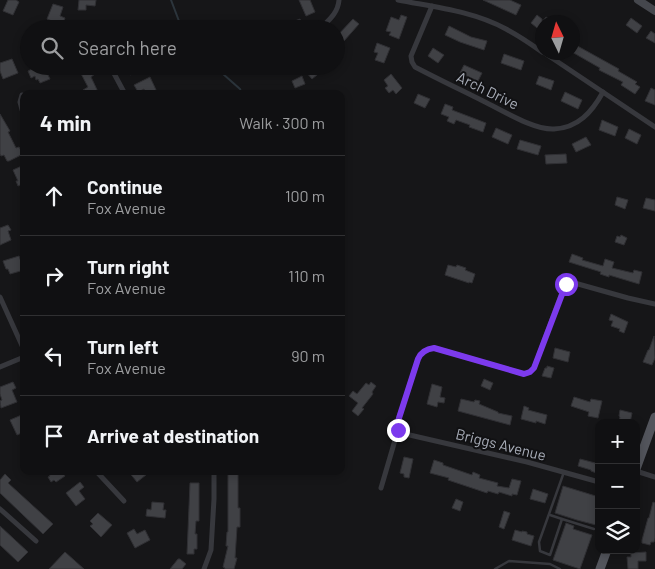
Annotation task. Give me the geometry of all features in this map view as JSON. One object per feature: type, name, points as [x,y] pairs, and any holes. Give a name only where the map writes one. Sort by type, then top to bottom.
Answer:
[{"type":"main road","points":[[638,464],[655,417]]},
{"type":"main road","points":[[600,569],[606,554]]},
{"type":"street","points":[[329,20],[339,4],[339,0]]},
{"type":"street","points":[[398,0],[463,13],[493,23],[535,47]]},
{"type":"street","points":[[638,0],[655,11]]},
{"type":"street","name":"Arch Drive","points":[[432,6],[411,56],[415,67],[517,118],[537,127],[547,129],[567,127],[579,121],[592,110],[603,92]]},
{"type":"street","points":[[555,60],[655,126]]},
{"type":"street","points":[[114,75],[122,90]]},
{"type":"street","points":[[381,488],[398,430],[399,418],[422,352],[434,348],[524,374],[534,368],[564,287],[569,282],[655,304]]},
{"type":"street","points":[[0,297],[20,341]]},
{"type":"street","points":[[0,367],[20,359]]},
{"type":"street","name":"Briggs Avenue","points":[[398,430],[402,433],[527,462],[595,481]]},
{"type":"street","points":[[640,471],[655,477]]},
{"type":"street","points":[[100,475],[124,502]]},
{"type":"street","points":[[204,569],[211,550],[214,475]]},
{"type":"street","points":[[0,509],[36,541]]},
{"type":"lane","points":[[562,519],[550,555],[540,551],[539,542],[564,472]]},
{"type":"lane","points":[[549,514],[594,529]]},
{"type":"lane","points":[[495,569],[509,562],[550,564],[560,569]]},
{"type":"building","points":[[8,0],[19,2],[13,15],[3,11]]},
{"type":"building","points":[[79,0],[96,0],[95,6],[86,5],[86,10],[78,10]]},
{"type":"building","points":[[299,0],[310,0],[315,12],[306,16]]},
{"type":"building","points":[[483,0],[510,0],[521,5],[516,15]]},
{"type":"building","points":[[53,4],[63,7],[60,16],[65,18],[64,20],[47,19]]},
{"type":"building","points":[[401,15],[407,17],[399,39],[389,35],[391,32],[386,31],[391,17],[399,20]]},
{"type":"building","points":[[535,18],[535,26],[531,23]]},
{"type":"building","points":[[631,18],[642,26],[637,33],[626,25]]},
{"type":"building","points":[[353,19],[359,24],[345,40],[345,27]]},
{"type":"building","points":[[449,26],[471,37],[487,41],[484,50],[445,35]]},
{"type":"building","points":[[651,31],[655,34],[655,43],[646,38]]},
{"type":"building","points":[[377,43],[390,48],[384,63],[375,60],[378,53],[374,52]]},
{"type":"building","points":[[580,47],[619,69],[618,71],[637,82],[635,84],[640,87],[635,94],[621,85],[623,82],[599,70],[600,68],[580,57]]},
{"type":"building","points":[[433,48],[444,55],[438,63],[428,56]]},
{"type":"building","points":[[504,54],[524,61],[521,70],[501,63]]},
{"type":"building","points":[[12,59],[18,73],[3,79],[0,63]]},
{"type":"building","points":[[464,65],[482,73],[478,81],[460,73]]},
{"type":"building","points":[[391,74],[402,88],[396,94],[393,90],[389,93],[385,88],[388,86],[384,80]]},
{"type":"building","points":[[30,75],[48,75],[50,79],[40,83],[38,79],[36,80],[35,76],[31,78]]},
{"type":"building","points":[[82,75],[94,75],[91,77],[97,90],[83,90],[88,87]]},
{"type":"building","points":[[309,75],[317,75],[312,79]]},
{"type":"building","points":[[302,76],[305,84],[295,88],[292,81]]},
{"type":"building","points":[[539,76],[554,81],[551,90],[536,84]]},
{"type":"building","points":[[150,77],[156,90],[137,90],[134,85]]},
{"type":"building","points":[[651,88],[655,90],[655,105],[645,101]]},
{"type":"building","points":[[565,92],[582,100],[578,109],[561,101]]},
{"type":"building","points":[[418,94],[430,99],[425,108],[414,103]]},
{"type":"building","points":[[445,104],[453,107],[452,110],[486,123],[483,132],[456,120],[454,124],[447,121],[449,117],[441,114]]},
{"type":"building","points":[[0,114],[10,131],[8,132],[16,148],[19,147],[20,149],[20,156],[7,161],[4,155],[1,156]]},
{"type":"building","points":[[602,120],[618,127],[615,136],[599,130]]},
{"type":"building","points":[[496,128],[512,135],[508,144],[492,137]]},
{"type":"building","points":[[629,129],[641,135],[637,144],[625,138]]},
{"type":"building","points":[[586,137],[591,145],[576,152],[572,144]]},
{"type":"building","points":[[520,140],[541,146],[538,155],[517,149]]},
{"type":"building","points":[[566,154],[567,163],[546,164],[545,155]]},
{"type":"building","points":[[20,167],[20,185],[18,186],[16,181],[18,181],[13,170]]},
{"type":"building","points":[[617,197],[628,200],[625,209],[615,205]]},
{"type":"building","points":[[646,198],[655,200],[655,211],[643,208]]},
{"type":"building","points":[[8,225],[11,230],[8,231],[11,240],[0,245],[0,228]]},
{"type":"building","points":[[621,235],[627,238],[624,245],[615,242],[617,236],[620,237]]},
{"type":"building","points":[[572,254],[583,258],[582,260],[603,266],[605,259],[614,262],[612,268],[633,273],[634,270],[642,272],[639,284],[609,275],[609,277],[600,274],[601,272],[569,262]]},
{"type":"building","points":[[19,256],[20,271],[10,274],[3,261]]},
{"type":"building","points":[[448,265],[466,268],[465,270],[475,274],[472,283],[445,275]]},
{"type":"building","points":[[611,314],[628,322],[624,333],[619,331],[620,329],[611,326],[613,321],[609,320]]},
{"type":"building","points":[[654,336],[655,358],[652,365],[643,362]]},
{"type":"building","points":[[555,348],[570,352],[568,362],[553,358]]},
{"type":"building","points":[[547,366],[554,368],[551,378],[542,376]]},
{"type":"building","points":[[484,379],[493,383],[490,390],[481,386]]},
{"type":"building","points":[[13,382],[16,388],[12,390],[17,402],[1,408],[0,387]]},
{"type":"building","points":[[371,382],[376,386],[372,392],[373,394],[358,416],[352,411],[358,403],[349,396],[353,391],[357,394],[366,383],[369,385]]},
{"type":"building","points":[[432,384],[442,387],[440,397],[445,398],[444,403],[438,402],[437,407],[427,404]]},
{"type":"building","points":[[574,397],[590,402],[591,399],[602,401],[598,418],[588,416],[589,412],[571,406]]},
{"type":"building","points":[[461,399],[474,402],[475,400],[480,401],[479,404],[498,413],[512,416],[510,425],[458,411]]},
{"type":"building","points":[[524,406],[529,408],[528,410],[547,415],[545,424],[521,419]]},
{"type":"building","points":[[620,410],[632,413],[631,419],[620,419]]},
{"type":"building","points":[[20,416],[20,434],[17,435],[10,420]]},
{"type":"building","points":[[404,457],[413,459],[409,478],[404,477],[404,474],[400,473]]},
{"type":"building","points":[[580,459],[595,463],[595,472],[591,470],[578,466]]},
{"type":"building","points":[[434,460],[472,475],[473,472],[480,475],[479,478],[498,483],[497,486],[509,488],[512,479],[521,481],[517,495],[512,494],[512,496],[488,491],[487,493],[448,480],[449,478],[430,473]]},
{"type":"building","points":[[5,474],[11,480],[8,483],[53,524],[43,534],[0,493],[0,480]]},
{"type":"building","points":[[131,475],[146,475],[137,482]]},
{"type":"building","points":[[228,475],[238,475],[240,527],[237,527],[235,558],[237,558],[234,569],[225,569],[223,567],[228,546],[226,546],[228,532]]},
{"type":"building","points":[[65,476],[56,482],[54,480],[51,482],[48,477]]},
{"type":"building","points":[[80,482],[84,487],[79,491],[85,499],[76,506],[66,493]]},
{"type":"building","points":[[190,483],[199,483],[199,521],[196,521],[197,549],[194,549],[194,554],[187,554]]},
{"type":"building","points":[[563,486],[595,496],[595,525],[555,513]]},
{"type":"building","points":[[533,489],[548,494],[545,503],[530,499]]},
{"type":"building","points":[[456,499],[463,502],[460,511],[452,508]]},
{"type":"building","points":[[152,502],[164,503],[163,510],[166,510],[165,518],[146,516],[147,509],[151,510]]},
{"type":"building","points":[[653,502],[655,503],[655,538],[654,542],[651,542],[650,545],[642,543],[642,540]]},
{"type":"building","points":[[504,511],[510,513],[504,529],[499,527]]},
{"type":"building","points":[[98,513],[112,525],[101,537],[90,526],[93,524],[90,521]]},
{"type":"building","points":[[566,523],[574,526],[573,529],[592,535],[580,569],[553,560]]},
{"type":"building","points":[[0,526],[28,552],[18,562],[0,545]]},
{"type":"building","points":[[134,529],[137,534],[145,530],[150,540],[135,548],[127,533]]},
{"type":"building","points":[[515,530],[527,532],[527,534],[534,536],[531,546],[512,540]]},
{"type":"building","points":[[65,552],[84,569],[49,569]]},
{"type":"building","points":[[640,552],[646,552],[646,561],[638,561],[638,569],[628,569],[627,557],[631,557],[631,554],[640,554]]},
{"type":"building","points":[[178,559],[186,564],[182,569],[170,569]]},
{"type":"waterway","points":[[171,0],[179,20]]},
{"type":"waterway","points":[[224,75],[240,90]]},
{"type":"route","points":[[398,430],[399,418],[422,352],[434,348],[527,374],[534,368],[566,284]]}]
